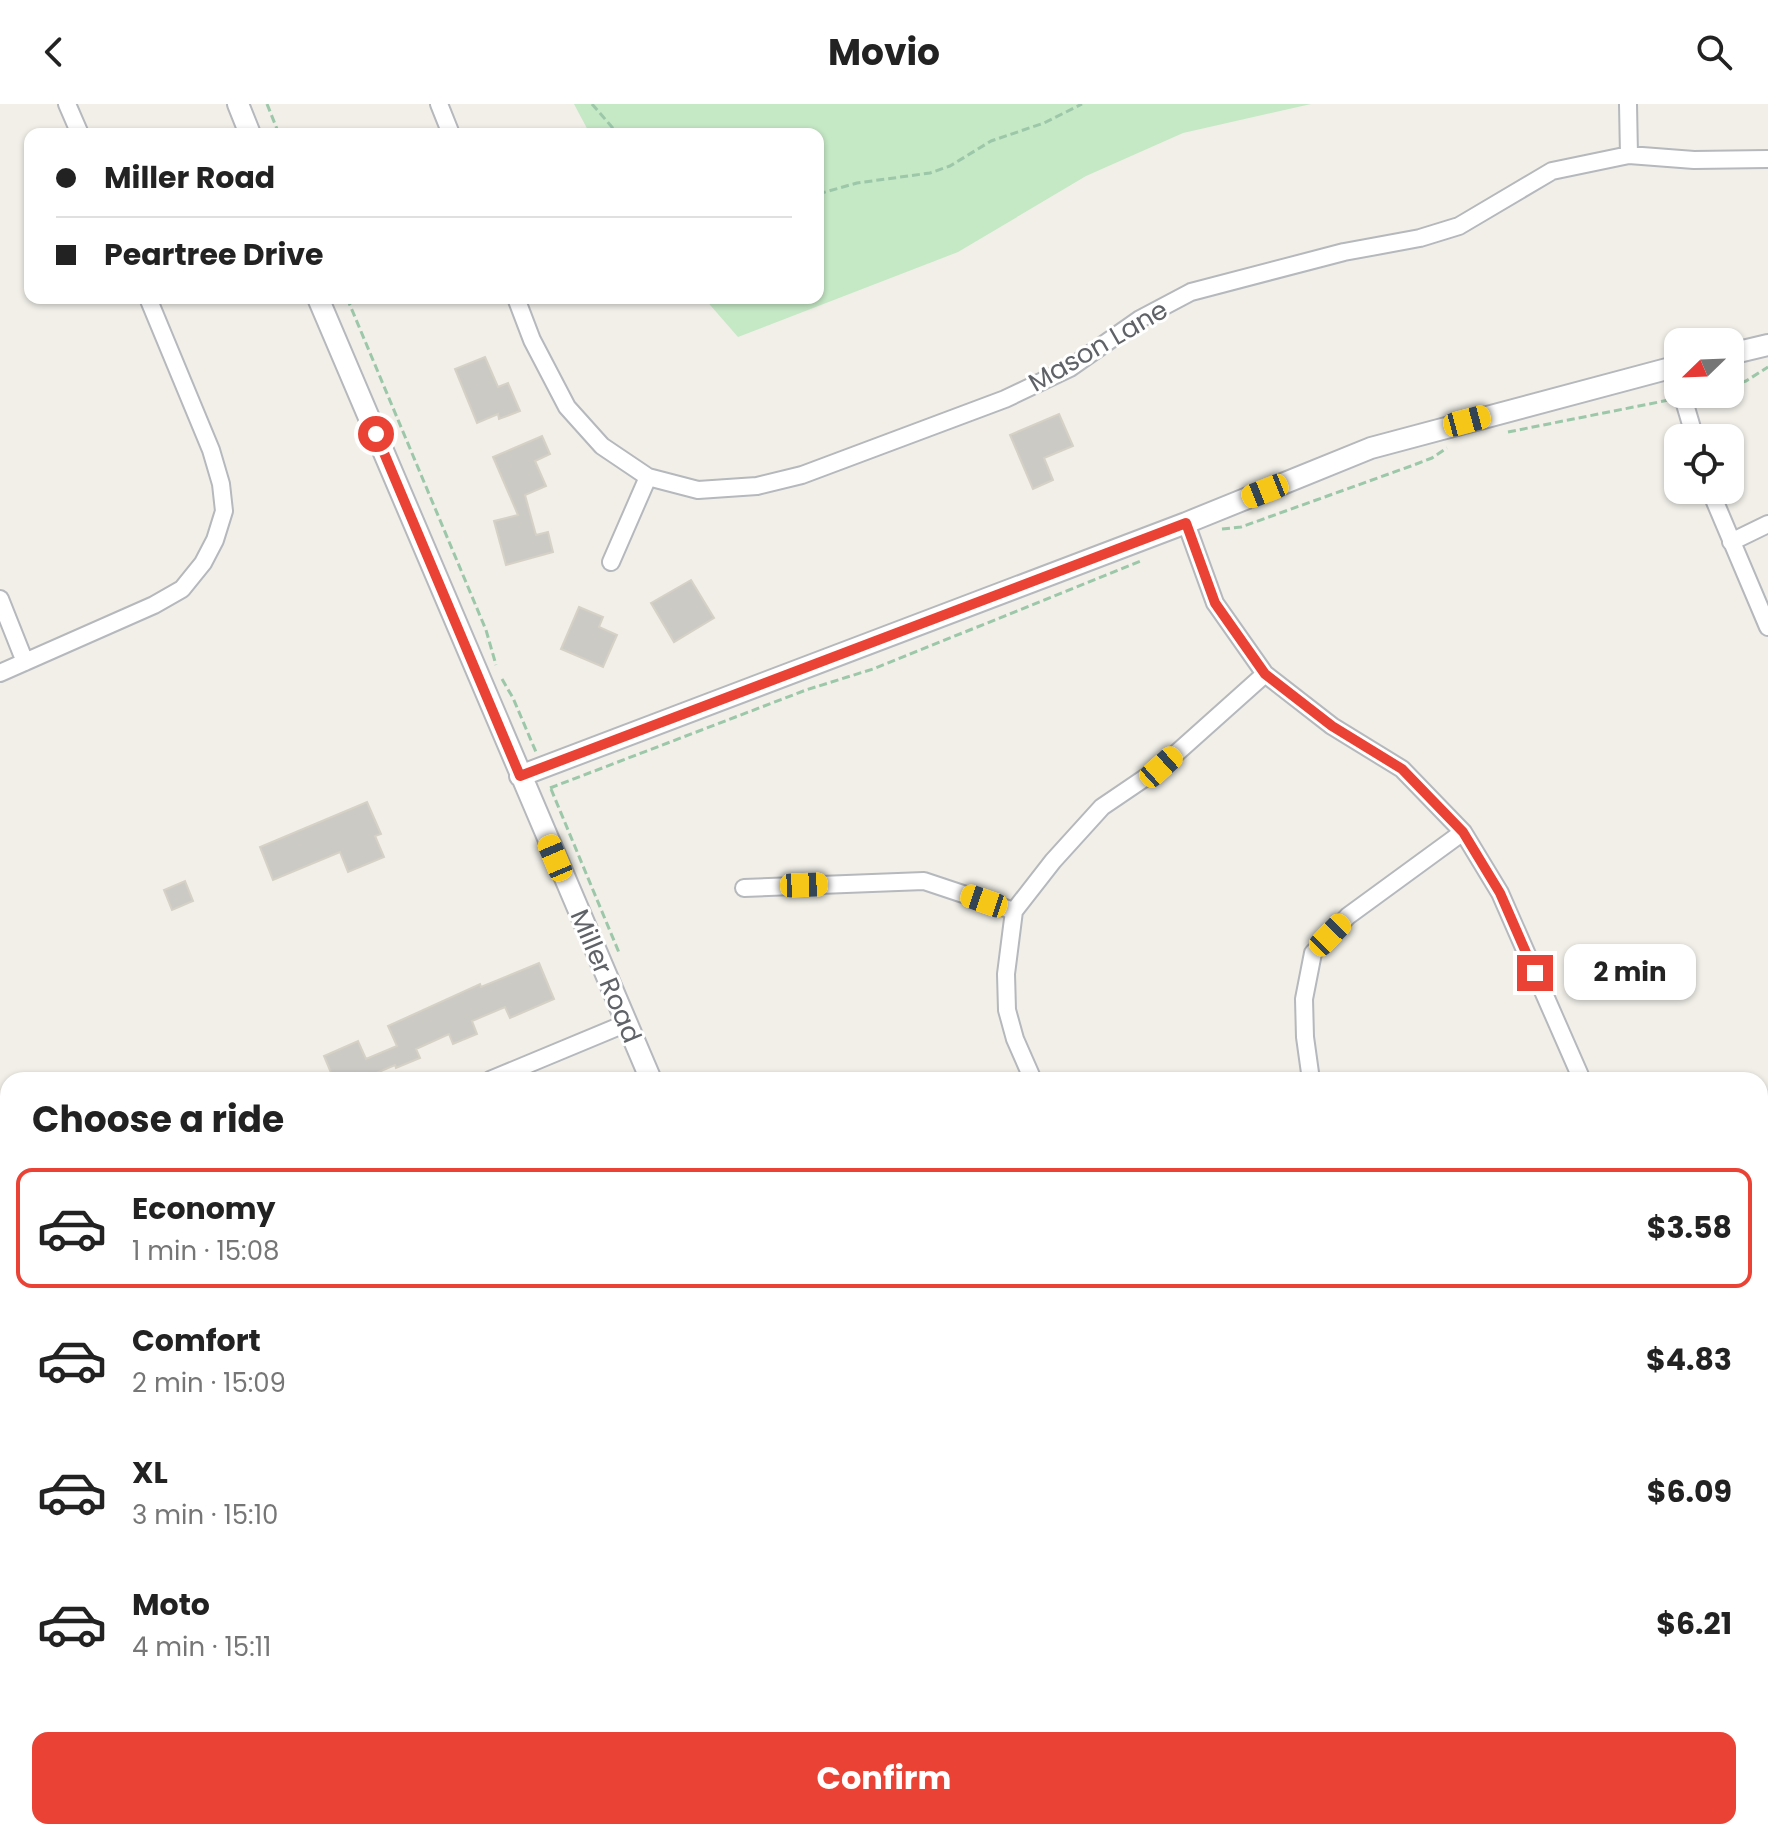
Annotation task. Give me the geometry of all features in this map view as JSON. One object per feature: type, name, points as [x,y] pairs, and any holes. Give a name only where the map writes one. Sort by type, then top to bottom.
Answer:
[{"type":"street","points":[[67,104],[77,128]]},
{"type":"street","points":[[238,104],[248,128]]},
{"type":"street","points":[[439,104],[449,128]]},
{"type":"street","points":[[1628,104],[1629,155]]},
{"type":"street","name":"Mason Lane","points":[[518,304],[532,340],[567,407],[602,446],[648,477],[698,490],[757,486],[802,475],[1005,399],[1057,374],[1140,319],[1191,292],[1459,226],[1552,171],[1629,155],[1694,160],[1768,159]]},
{"type":"street","points":[[0,673],[154,605],[182,589],[203,563],[215,540],[224,511],[221,484],[211,450],[150,304]]},
{"type":"street","name":"Miller Road","points":[[321,304],[648,1072]]},
{"type":"street","points":[[1744,351],[1768,345]]},
{"type":"street","points":[[520,776],[1188,530],[1371,448],[1664,384]]},
{"type":"street","points":[[611,562],[648,477]]},
{"type":"street","points":[[1716,504],[1768,627]]},
{"type":"street","points":[[1731,542],[1768,524]]},
{"type":"street","points":[[1188,530],[1215,603],[1265,674],[1332,726],[1402,769],[1463,832],[1500,893],[1578,1072]]},
{"type":"street","points":[[0,599],[25,662]]},
{"type":"street","points":[[1025,1072],[1007,1010],[1006,974],[1014,911],[1053,861],[1102,807],[1161,767],[1265,674]]},
{"type":"street","points":[[1310,1072],[1304,999],[1313,953],[1348,916],[1463,832]]},
{"type":"street","points":[[744,888],[924,881],[1014,911]]},
{"type":"street","points":[[509,1072],[627,1023]]},
{"type":"path","points":[[267,104],[277,128]]},
{"type":"path","points":[[592,104],[613,128]]},
{"type":"path","points":[[824,192],[857,183],[930,173],[950,166],[991,141],[1044,123],[1082,104]]},
{"type":"path","points":[[350,304],[486,630],[497,668]]},
{"type":"path","points":[[1744,382],[1768,367]]},
{"type":"path","points":[[1497,434],[1664,385]]},
{"type":"path","points":[[1188,530],[1213,531],[1241,527],[1432,458],[1454,443]]},
{"type":"path","points":[[550,788],[806,690],[887,664],[1146,559]]},
{"type":"path","points":[[501,677],[513,698],[623,963]]},
{"type":"green space","points":[[574,104],[1311,104],[1183,133],[1086,176],[958,252],[824,304],[824,128],[587,128]]},
{"type":"green space","points":[[709,304],[823,304],[738,337]]},
{"type":"building","points":[[485,357],[498,387],[508,383],[520,411],[499,419],[498,414],[477,423],[455,369]]},
{"type":"building","points":[[1059,414],[1073,446],[1044,458],[1053,480],[1033,489],[1010,435]]},
{"type":"building","points":[[542,436],[550,454],[535,461],[546,486],[525,495],[536,535],[548,532],[553,552],[506,565],[494,521],[518,515],[493,457]]},
{"type":"building","points":[[691,580],[714,618],[674,642],[651,603]]},
{"type":"building","points":[[579,607],[603,617],[599,627],[617,635],[603,667],[561,649]]},
{"type":"building","points":[[367,802],[381,834],[375,836],[384,857],[348,872],[340,852],[273,880],[260,847]]},
{"type":"building","points":[[185,881],[193,901],[172,910],[164,890]]},
{"type":"building","points":[[539,963],[554,999],[510,1018],[505,1007],[472,1021],[477,1034],[453,1044],[449,1034],[416,1049],[420,1058],[396,1068],[395,1065],[379,1072],[331,1072],[324,1056],[358,1041],[366,1059],[397,1046],[388,1026],[480,984],[481,987]]},
{"type":"route","points":[[376,434],[520,776],[1186,523],[1215,603],[1265,674],[1332,726],[1402,769],[1463,832],[1500,893],[1535,973]]}]
